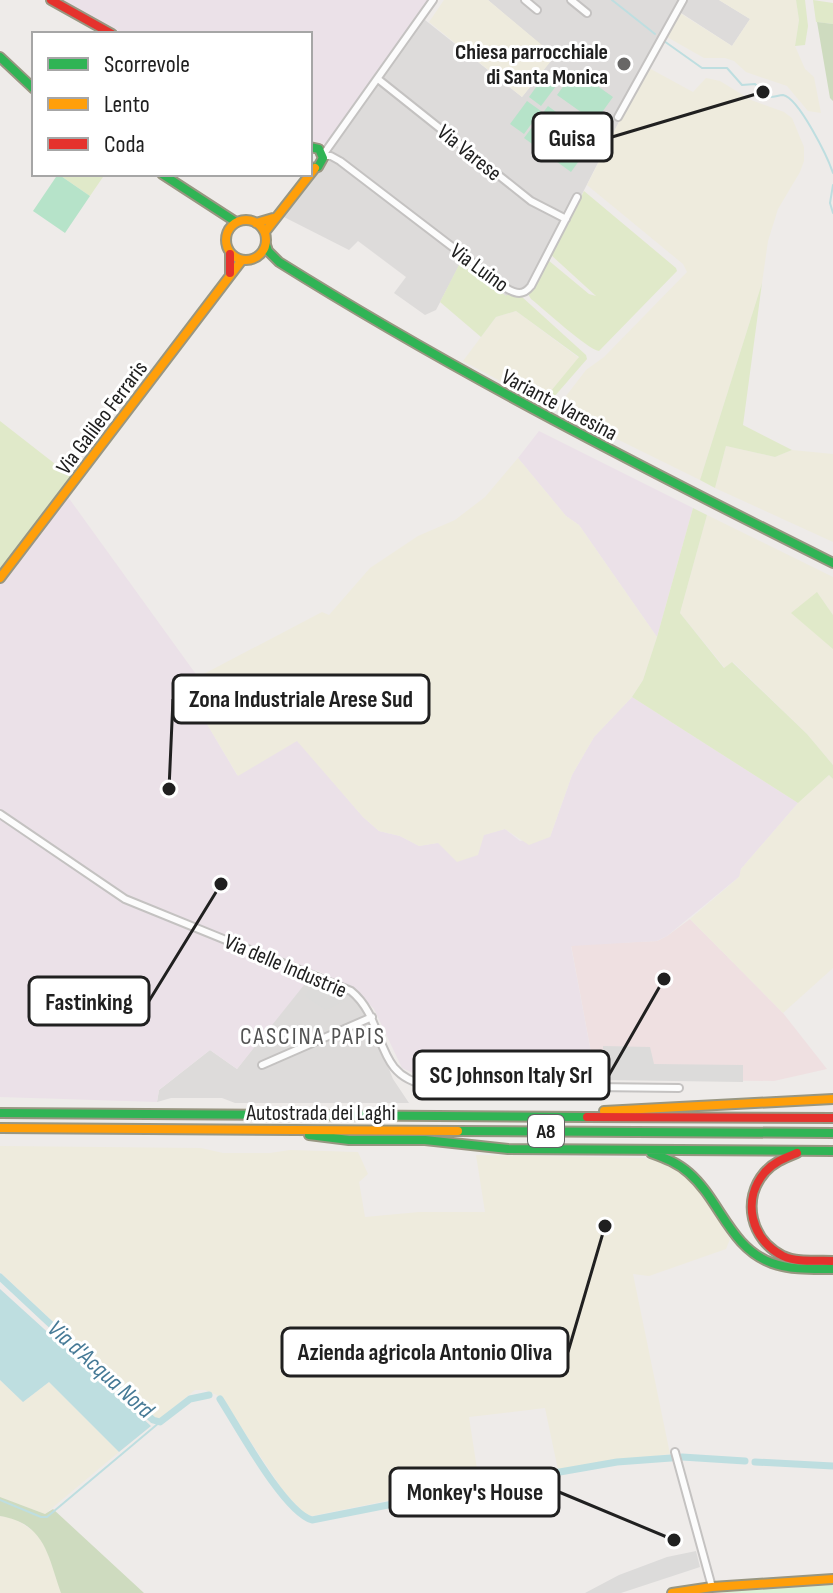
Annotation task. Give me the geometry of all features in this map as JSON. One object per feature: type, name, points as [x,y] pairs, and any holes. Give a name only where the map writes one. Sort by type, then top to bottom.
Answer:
[{"type":"main road","points":[[51,0],[108,32]]},
{"type":"main road","points":[[0,57],[32,87]]},
{"type":"main road","points":[[165,176],[217,212],[236,222],[248,220],[256,223],[265,232]]},
{"type":"main road","points":[[294,195],[301,176]]},
{"type":"main road","points":[[256,258],[266,245],[265,232],[305,176]]},
{"type":"main road","points":[[217,212],[227,232]]},
{"type":"main road","points":[[256,223],[274,218]]},
{"type":"main road","points":[[230,277],[230,254],[225,241],[227,232],[236,222]]},
{"type":"main road","name":"Variante Varesina","points":[[266,245],[279,262],[443,362],[541,416],[833,563]]},
{"type":"main road","points":[[230,254],[242,260]]},
{"type":"main road","name":"Variante Varesina","points":[[242,260],[256,258],[279,262]]},
{"type":"main road","name":"Via Galileo Ferraris","points":[[0,578],[242,260]]},
{"type":"main road","points":[[554,1116],[637,1107],[833,1100]]},
{"type":"main road","name":"Autostrada dei Laghi","points":[[0,1113],[833,1118]]},
{"type":"main road","name":"Autostrada dei Laghi","points":[[0,1128],[833,1133]]},
{"type":"main road","points":[[259,1129],[349,1140],[408,1140],[508,1149],[778,1149],[833,1152]]},
{"type":"main road","points":[[581,1149],[649,1152],[673,1159],[698,1180],[738,1238],[757,1256],[787,1268],[833,1269]]},
{"type":"main road","points":[[833,1152],[798,1153],[774,1162],[757,1181],[751,1210],[759,1236],[780,1255],[799,1260],[833,1261]]},
{"type":"main road","points":[[672,1593],[712,1587],[833,1579]]},
{"type":"street","points":[[316,156],[343,129],[433,0]]},
{"type":"street","points":[[525,0],[537,10]]},
{"type":"street","points":[[571,0],[587,13]]},
{"type":"street","points":[[618,117],[683,0]]},
{"type":"street","name":"Via Varese","points":[[378,79],[531,201],[566,219]]},
{"type":"street","name":"Via Luino","points":[[316,156],[349,168],[506,288],[518,293],[531,286],[577,197]]},
{"type":"street","name":"Via delle Industrie","points":[[0,814],[117,895],[341,986],[359,998],[372,1017],[392,1066],[401,1077],[417,1084],[679,1088]]},
{"type":"street","points":[[262,1065],[372,1017]]},
{"type":"street","points":[[675,1452],[712,1587]]},
{"type":"shaded area","points":[[59,0],[431,0],[332,138],[323,144],[312,141],[312,32],[116,32]]},
{"type":"shaded area","points":[[444,0],[488,0],[555,56],[522,97],[429,22]]},
{"type":"shaded area","points":[[488,0],[719,0],[750,19],[732,46],[678,11],[534,288],[528,294],[506,296],[461,262],[436,310],[425,315],[394,293],[406,277],[358,241],[349,250],[282,216],[325,164],[425,20],[522,97],[554,56]]},
{"type":"shaded area","points":[[719,0],[796,0],[799,20],[795,46],[805,69],[814,77],[821,113],[808,111],[787,86],[746,72],[734,61],[704,58],[667,37],[680,13],[732,46],[750,19]]},
{"type":"shaded area","points":[[647,67],[693,92],[706,78],[720,81],[751,100],[784,112],[792,118],[804,147],[800,172],[778,209],[768,241],[762,283],[700,480],[556,409],[586,370],[604,357],[687,272],[683,264],[587,185]]},
{"type":"shaded area","points":[[516,311],[579,358],[541,403],[463,361],[496,317]]},
{"type":"shaded area","points":[[539,431],[693,508],[657,637],[579,525],[566,516],[518,458]]},
{"type":"shaded area","points":[[726,446],[775,457],[792,450],[833,454],[833,542],[715,488]]},
{"type":"shaded area","points":[[518,458],[566,516],[579,525],[657,637],[643,680],[632,697],[594,737],[572,775],[550,837],[529,845],[505,829],[484,835],[478,855],[457,862],[438,843],[419,846],[400,836],[379,831],[297,741],[238,776],[186,689],[198,677],[322,612],[329,615],[370,568],[418,536],[455,520],[485,497]]},
{"type":"shaded area","points":[[68,497],[198,677],[186,688],[237,775],[297,740],[363,817],[379,831],[400,836],[419,846],[505,829],[520,841],[550,837],[572,775],[594,737],[632,697],[798,803],[741,869],[740,876],[667,936],[657,941],[571,946],[596,1079],[426,1079],[402,1068],[374,1009],[354,989],[316,970],[237,1069],[210,1050],[159,1090],[157,1102],[0,1097],[0,584]]},
{"type":"shaded area","points":[[707,515],[833,577],[833,615],[817,592],[833,649],[833,765],[807,734],[733,662],[725,668],[680,613]]},
{"type":"shaded area","points":[[829,775],[833,779],[833,968],[783,1013],[690,919],[739,877],[741,869],[798,803]]},
{"type":"shaded area","points":[[690,919],[783,1013],[827,1069],[774,1081],[596,1079],[571,945],[657,941]]},
{"type":"shaded area","points":[[307,979],[353,996],[366,1012],[393,1079],[409,1103],[235,1103],[222,1098],[171,1098],[157,1102],[159,1090],[210,1050],[237,1069]]},
{"type":"shaded area","points":[[313,983],[331,990],[345,1001],[326,1010],[305,996]]},
{"type":"shaded area","points":[[603,1046],[650,1047],[654,1064],[743,1065],[743,1082],[603,1080]]},
{"type":"shaded area","points":[[0,1146],[201,1148],[223,1153],[290,1150],[358,1152],[368,1174],[359,1182],[365,1217],[419,1212],[485,1212],[476,1155],[644,1158],[670,1165],[683,1174],[705,1199],[730,1239],[726,1249],[649,1276],[633,1274],[670,1454],[558,1470],[545,1408],[469,1417],[479,1482],[312,1516],[305,1514],[284,1492],[221,1397],[205,1390],[195,1390],[158,1420],[0,1272]]},
{"type":"shaded area","points":[[0,1380],[23,1402],[49,1382],[119,1452],[45,1514],[0,1497]]},
{"type":"shaded area","points":[[0,1516],[14,1518],[36,1533],[45,1546],[62,1593],[0,1593]]},
{"type":"shaded area","points":[[696,1551],[700,1567],[621,1593],[585,1593],[619,1575],[667,1557]]},
{"type":"green space","points":[[796,0],[805,0],[808,26],[805,45],[795,46],[799,20]]},
{"type":"green space","points":[[813,0],[833,3],[833,24],[816,22]]},
{"type":"green space","points":[[817,22],[833,24],[833,101],[830,98]]},
{"type":"green space","points":[[575,70],[613,97],[595,122],[557,95]]},
{"type":"green space","points":[[546,73],[559,82],[541,106],[529,97]]},
{"type":"green space","points":[[527,101],[541,111],[524,134],[510,124]]},
{"type":"green space","points":[[548,106],[594,140],[571,172],[524,138]]},
{"type":"green space","points":[[57,176],[90,196],[65,233],[33,211]]},
{"type":"green space","points":[[61,176],[104,176],[90,196]]},
{"type":"green space","points":[[584,191],[677,271],[599,351],[576,337],[528,294],[548,260],[589,294],[596,296],[551,255]]},
{"type":"green space","points":[[461,261],[506,296],[509,292],[521,296],[586,355],[587,359],[547,405],[541,403],[579,357],[516,311],[496,317],[481,337],[440,302]]},
{"type":"green space","points":[[762,283],[743,425],[792,450],[775,457],[726,446],[715,488],[700,480]]},
{"type":"green space","points":[[0,421],[73,480],[0,576]]},
{"type":"green space","points":[[693,508],[707,515],[680,613],[724,668],[732,662],[807,734],[833,765],[833,779],[829,775],[798,803],[632,697],[643,680],[657,637]]},
{"type":"green space","points":[[817,592],[833,615],[833,649],[791,613]]},
{"type":"green space","points":[[0,1497],[45,1514],[53,1509],[144,1593],[61,1593],[42,1543],[27,1526],[0,1516]]},
{"type":"green space","points":[[833,1585],[833,1593],[714,1593],[728,1592]]},
{"type":"water","points":[[0,1289],[151,1426],[119,1452],[49,1382],[23,1402],[0,1380]]},
{"type":"waterway","points":[[612,0],[655,34]]},
{"type":"waterway","points":[[664,41],[702,68],[727,68],[742,85],[755,84],[770,97],[783,95],[790,99],[812,130],[833,173]]},
{"type":"waterway","points":[[833,185],[830,203],[833,213]]},
{"type":"waterway","name":"Via d'Acqua Nord","points":[[0,1277],[153,1420],[160,1422],[190,1399],[209,1395]]},
{"type":"waterway","name":"Via d'Acqua Nord","points":[[220,1399],[275,1486],[301,1514],[312,1520],[545,1474]]},
{"type":"waterway","points":[[0,1500],[47,1517],[160,1422]]},
{"type":"waterway","name":"Via d'Acqua Nord","points":[[682,1457],[745,1461]]},
{"type":"waterway","name":"Via d'Acqua Nord","points":[[554,1473],[617,1462],[671,1458]]},
{"type":"waterway","name":"Via d'Acqua Nord","points":[[755,1462],[833,1466]]},
{"type":"traffic: fast","points":[[0,57],[32,87]]},
{"type":"traffic: fast","points":[[312,147],[319,149],[323,158],[318,167],[312,168]]},
{"type":"traffic: fast","points":[[165,176],[236,222]]},
{"type":"traffic: fast","points":[[266,245],[279,262],[483,382],[833,563]]},
{"type":"traffic: fast","points":[[0,1113],[587,1117]]},
{"type":"traffic: fast","points":[[458,1131],[833,1133]]},
{"type":"traffic: fast","points":[[309,1135],[349,1140],[425,1140],[508,1149],[833,1151]]},
{"type":"traffic: fast","points":[[651,1153],[689,1173],[735,1235],[758,1256],[787,1267],[833,1269]]},
{"type":"traffic: slow","points":[[312,172],[315,168]]},
{"type":"traffic: slow","points":[[265,232],[309,176]]},
{"type":"traffic: slow","points":[[256,223],[273,218]]},
{"type":"traffic: slow","points":[[246,220],[260,226],[266,240],[260,254],[246,260],[232,254],[226,240],[232,226],[246,220]]},
{"type":"traffic: slow","points":[[0,578],[242,260]]},
{"type":"traffic: slow","points":[[604,1111],[833,1099]]},
{"type":"traffic: slow","points":[[0,1128],[458,1131]]},
{"type":"traffic: slow","points":[[672,1593],[712,1587],[833,1579]]},
{"type":"traffic: jam","points":[[51,0],[108,32]]},
{"type":"traffic: jam","points":[[230,254],[230,273]]},
{"type":"traffic: jam","points":[[587,1117],[833,1118]]},
{"type":"traffic: jam","points":[[797,1153],[765,1172],[753,1195],[753,1218],[763,1240],[783,1256],[833,1261]]},
{"type":"place","name":"Chiesa parrocchiale di Santa Monica","points":[[624,64]]},
{"type":"place","name":"Guisa","points":[[763,92]]},
{"type":"place","name":"Zona Industriale Arese Sud","points":[[169,789]]},
{"type":"place","name":"Fastinking","points":[[221,884]]},
{"type":"place","name":"SC Johnson Italy Srl","points":[[664,979]]},
{"type":"place","name":"Azienda agricola Antonio Oliva","points":[[605,1226]]},
{"type":"place","name":"Monkey's House","points":[[674,1540]]},
{"type":"district","name":"CASCINA PAPIS","points":[[313,1036]]}]
